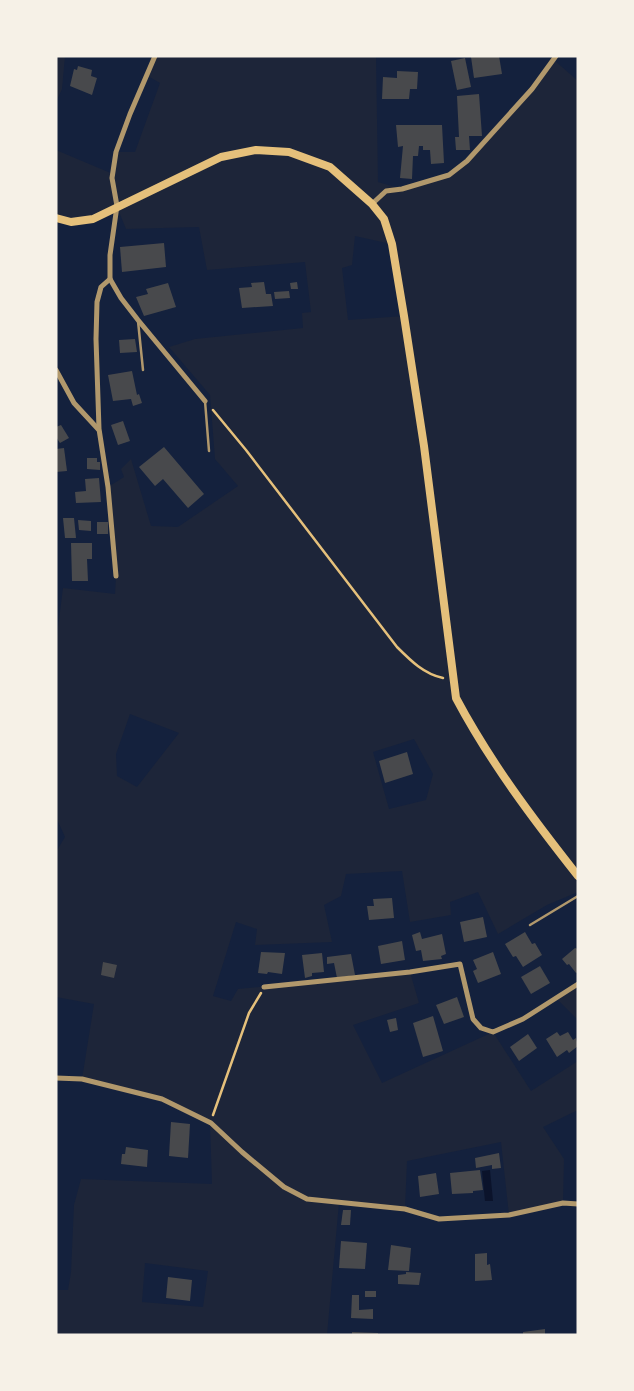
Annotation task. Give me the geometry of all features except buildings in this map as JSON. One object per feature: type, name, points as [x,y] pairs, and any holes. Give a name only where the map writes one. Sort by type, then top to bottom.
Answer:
[{"type":"main road","points":[[56,218],[71,222],[93,219],[221,157],[256,150],[289,152],[330,167],[372,204],[384,219],[392,244],[424,446],[456,698],[505,780],[578,876]]},
{"type":"street","points":[[155,56],[116,152],[112,178],[117,206],[110,255],[110,278],[121,298],[205,401]]},
{"type":"street","points":[[372,204],[386,191],[402,189],[449,175],[467,162],[532,89],[556,56]]},
{"type":"street","points":[[110,278],[101,287],[97,302],[96,339],[99,429],[108,487],[116,576]]},
{"type":"street","points":[[56,370],[74,403],[99,429]]},
{"type":"street","points":[[264,987],[401,973],[460,964],[473,1019],[482,1028],[493,1032],[523,1020],[578,984]]},
{"type":"street","points":[[56,1078],[82,1079],[162,1099],[211,1123],[284,1187],[307,1199],[405,1209],[439,1219],[509,1215],[563,1204],[578,1204]]},
{"type":"lane","points":[[138,320],[143,370]]},
{"type":"lane","points":[[205,401],[208,451]]},
{"type":"lane","points":[[530,925],[578,896]]},
{"type":"path","points":[[205,401],[246,450],[397,647],[419,667],[434,676],[454,680]]},
{"type":"path","points":[[211,1123],[249,1014],[264,987]]},
{"type":"shaded area","points":[[56,56],[65,56],[62,89],[56,102]]},
{"type":"shaded area","points":[[155,56],[376,56],[378,182],[402,189],[449,175],[467,161],[554,60],[578,81],[578,869],[574,871],[578,876],[578,892],[547,905],[498,934],[478,892],[450,902],[451,915],[410,922],[402,871],[346,874],[341,896],[324,905],[332,942],[255,945],[257,929],[236,922],[213,996],[231,1001],[238,989],[410,972],[419,1003],[353,1025],[382,1083],[493,1032],[531,1091],[578,1061],[578,1110],[543,1127],[564,1159],[563,1203],[509,1215],[501,1142],[407,1161],[405,1209],[339,1203],[327,1335],[56,1335],[56,1290],[68,1290],[71,1272],[74,1205],[81,1179],[212,1184],[210,1123],[162,1099],[82,1079],[94,1004],[56,997],[56,852],[65,837],[56,817],[56,643],[63,588],[115,594],[116,576],[108,487],[124,477],[121,469],[131,459],[151,526],[178,527],[238,486],[215,459],[210,395],[169,347],[195,339],[303,328],[302,313],[311,312],[305,262],[207,270],[199,227],[126,229],[117,207],[93,219],[56,218],[56,150],[113,174],[116,152],[135,152],[160,83],[146,75]],"holes":[[[355,236],[391,244],[404,316],[348,320],[342,268],[352,265]],[[130,714],[179,733],[137,787],[117,776],[116,754]],[[414,739],[433,774],[426,800],[389,809],[373,752]],[[145,1263],[208,1271],[203,1307],[142,1302]]]},
{"type":"shaded area","points":[[578,984],[578,1020],[557,999]]},
{"type":"shaded area","points":[[490,1170],[493,1201],[485,1201],[482,1171]]}]
